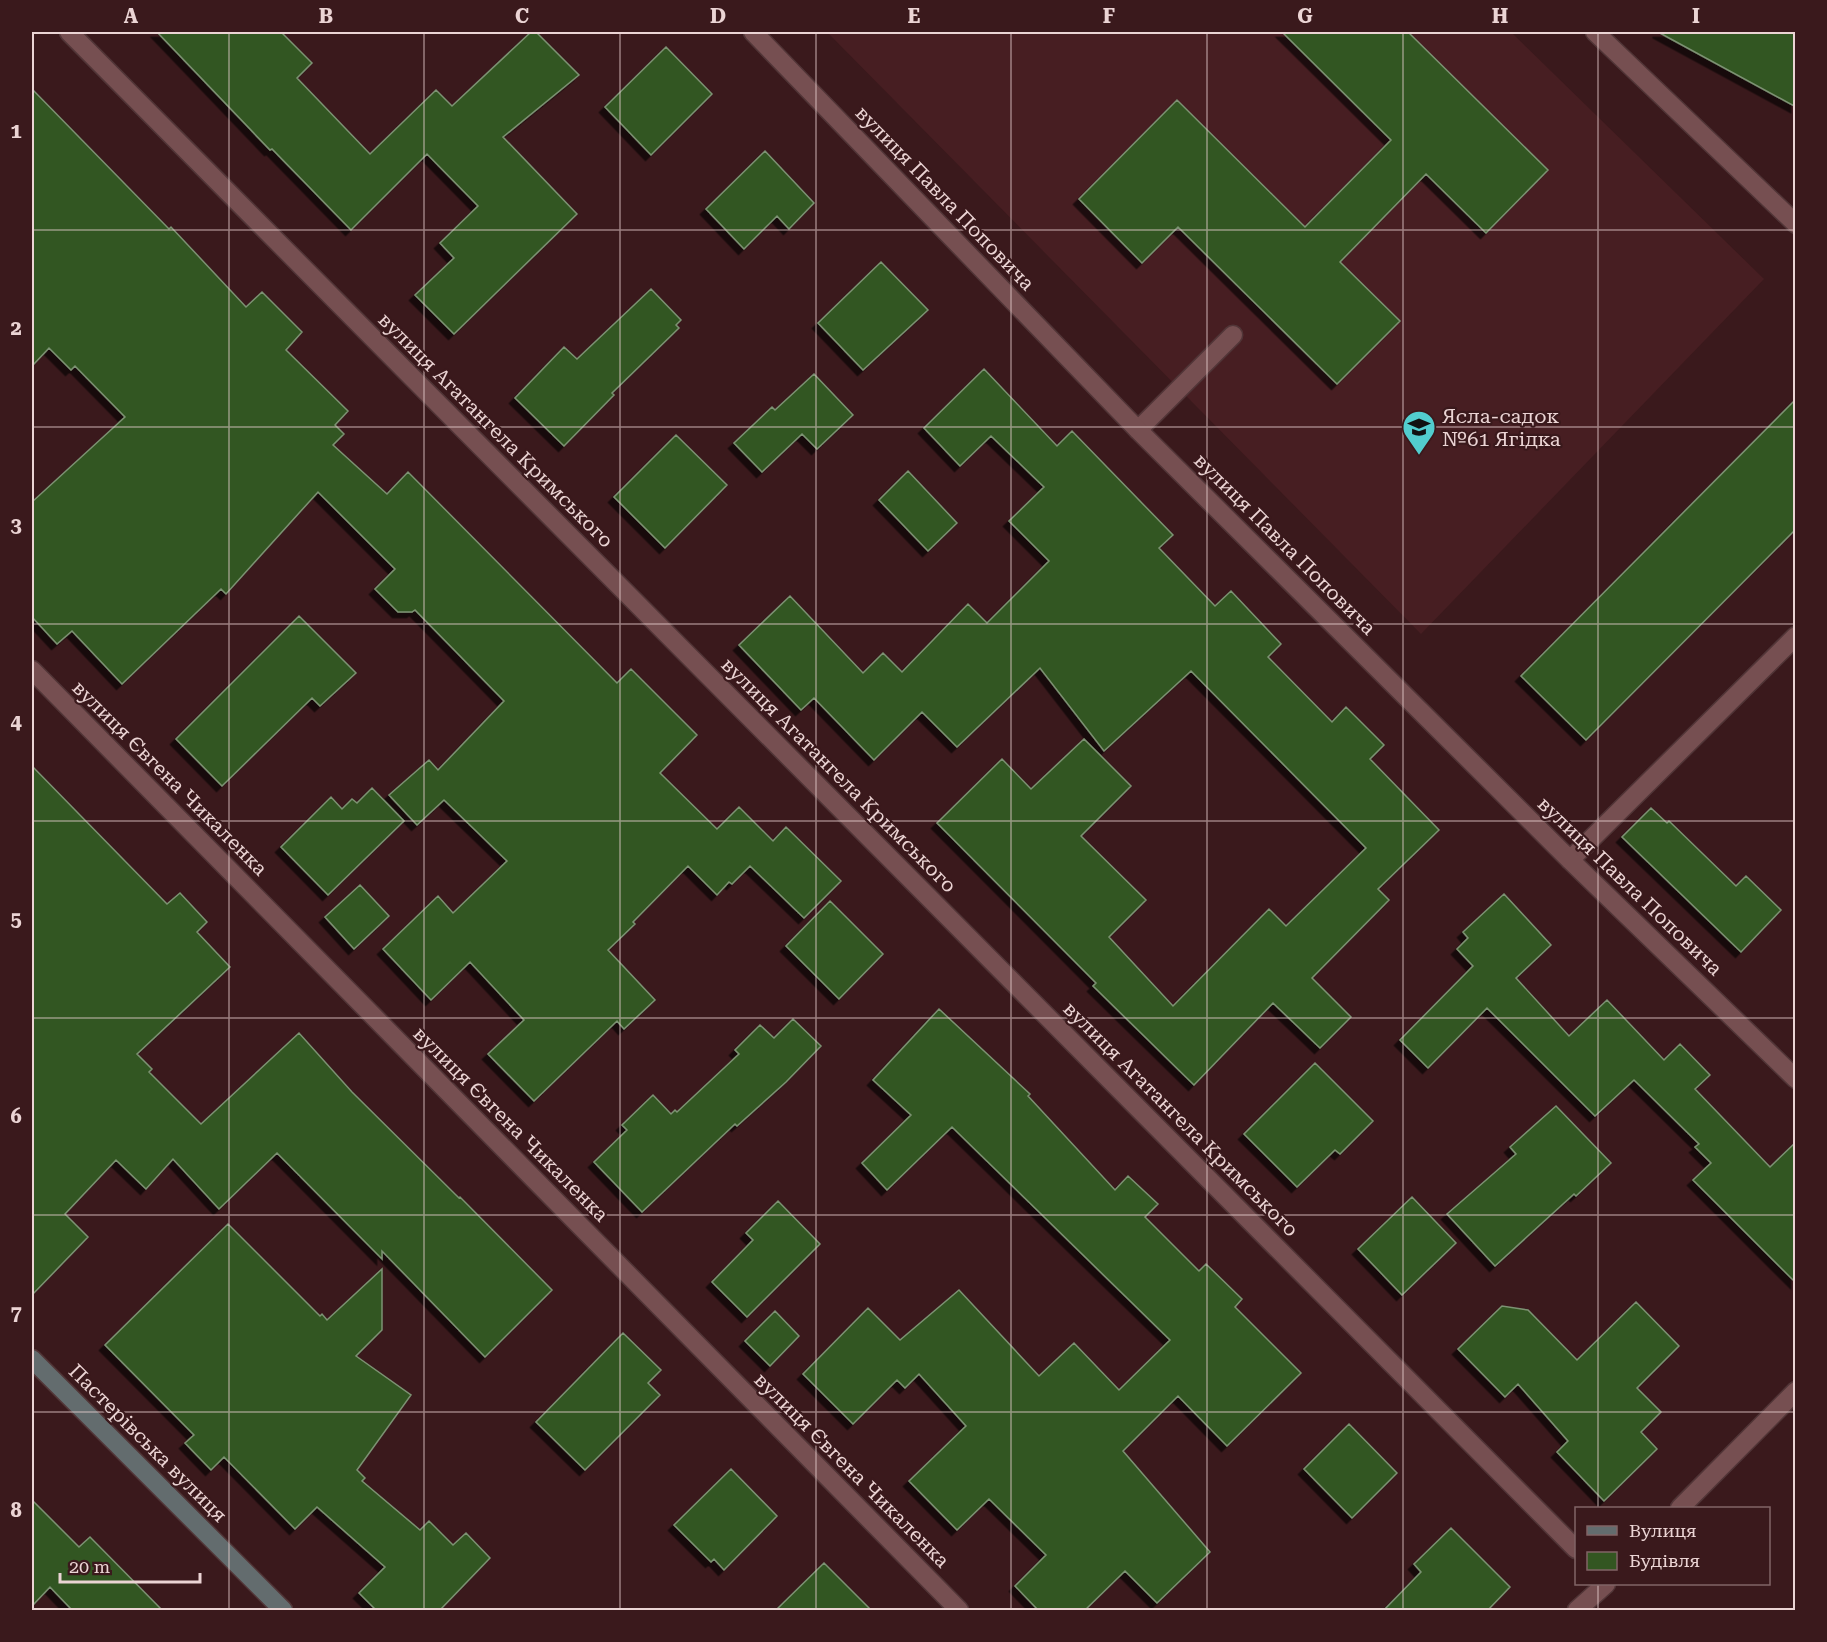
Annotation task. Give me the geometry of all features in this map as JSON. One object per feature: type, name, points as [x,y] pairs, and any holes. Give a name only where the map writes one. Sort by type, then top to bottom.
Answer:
[{"type":"main road","name":"Пастерівська вулиця","points":[[32,1359],[283,1611]]},
{"type":"street","name":"вулиця Агатангела Кримського","points":[[69,32],[1575,1548]]},
{"type":"street","name":"вулиця Павла Поповича","points":[[753,32],[1138,430],[1570,860],[1796,1079]]},
{"type":"street","points":[[1595,32],[1796,224]]},
{"type":"street","points":[[1138,430],[1233,335]]},
{"type":"street","points":[[1570,860],[1796,636]]},
{"type":"street","name":"вулиця Євгена Чикаленка","points":[[32,670],[959,1611]]},
{"type":"street","points":[[1682,1507],[1796,1391]]},
{"type":"street","points":[[1577,1611],[1605,1585]]},
{"type":"shaded area","name":"Ясла-садок №61 Ягідка","points":[[827,32],[1511,32],[1764,279],[1421,634]]},
{"type":"building","points":[[157,32],[281,32],[312,63],[297,78],[370,154],[436,90],[452,106],[531,32],[536,32],[579,75],[503,137],[577,214],[454,334],[415,295],[454,258],[440,243],[478,206],[427,154],[351,230],[272,149],[270,150]]},
{"type":"building","points":[[1282,32],[1408,32],[1548,170],[1486,233],[1426,174],[1340,262],[1400,321],[1337,384],[1178,227],[1142,263],[1079,199],[1177,100],[1305,227],[1391,140]]},
{"type":"building","points":[[1658,32],[1796,32],[1796,107]]},
{"type":"building","points":[[666,47],[712,94],[651,155],[605,107]]},
{"type":"building","points":[[32,89],[169,229],[171,227],[246,307],[262,292],[302,332],[286,350],[348,411],[335,425],[344,434],[333,445],[387,494],[408,472],[617,683],[631,669],[697,735],[660,773],[717,829],[739,807],[773,841],[786,827],[841,881],[804,918],[750,866],[732,884],[729,882],[717,895],[688,866],[608,950],[655,1000],[624,1029],[617,1021],[534,1101],[488,1054],[524,1020],[470,962],[431,1000],[383,949],[438,896],[453,913],[507,861],[444,800],[417,825],[389,795],[429,760],[438,770],[504,701],[415,610],[398,612],[375,589],[395,569],[318,492],[226,594],[221,589],[122,684],[72,631],[57,644],[32,617],[32,502],[125,417],[75,366],[71,370],[49,348],[32,366]]},
{"type":"building","points":[[765,151],[814,203],[789,229],[777,216],[744,249],[706,209]]},
{"type":"building","points":[[881,262],[928,310],[863,370],[818,323]]},
{"type":"building","points":[[651,289],[681,320],[676,325],[679,328],[612,393],[614,395],[564,446],[515,398],[564,347],[577,359]]},
{"type":"building","points":[[984,369],[1057,446],[1072,431],[1173,535],[1159,548],[1215,606],[1231,591],[1281,644],[1268,657],[1332,722],[1346,707],[1384,745],[1370,759],[1439,830],[1378,889],[1389,900],[1312,978],[1351,1017],[1320,1048],[1273,1003],[1194,1085],[1093,986],[1096,983],[937,823],[1002,759],[1031,789],[1084,739],[1131,786],[1081,836],[1146,900],[1109,937],[1173,1006],[1269,909],[1286,926],[1366,848],[1191,671],[1104,751],[1040,668],[957,747],[922,712],[874,760],[814,698],[801,710],[739,645],[790,596],[863,673],[883,653],[902,672],[968,604],[987,623],[1049,561],[1009,521],[1044,487],[991,436],[960,466],[924,428]]},
{"type":"building","points":[[814,374],[853,415],[817,449],[802,434],[762,472],[734,443],[772,407],[775,410]]},
{"type":"building","points":[[1796,399],[1796,529],[1586,740],[1521,676]]},
{"type":"building","points":[[676,435],[727,485],[665,548],[614,497]]},
{"type":"building","points":[[908,471],[957,523],[928,551],[879,500]]},
{"type":"building","points":[[299,616],[356,673],[320,706],[312,698],[222,786],[176,739]]},
{"type":"building","points":[[32,766],[167,904],[180,893],[207,922],[197,932],[230,967],[137,1054],[152,1069],[149,1072],[201,1124],[299,1033],[352,1092],[552,1290],[485,1357],[382,1251],[382,1259],[277,1153],[219,1209],[173,1159],[146,1189],[116,1160],[65,1214],[88,1237],[32,1295]]},
{"type":"building","points":[[372,788],[404,821],[328,895],[281,847],[331,797],[342,809],[352,799],[357,803]]},
{"type":"building","points":[[1651,808],[1667,823],[1669,821],[1736,886],[1746,876],[1781,910],[1741,952],[1622,837]]},
{"type":"building","points":[[360,885],[389,916],[354,949],[325,917]]},
{"type":"building","points":[[1504,894],[1551,945],[1516,978],[1569,1036],[1607,1000],[1664,1060],[1680,1044],[1710,1075],[1695,1089],[1770,1167],[1796,1142],[1796,1283],[1693,1180],[1711,1163],[1695,1147],[1699,1144],[1634,1080],[1595,1116],[1487,1008],[1428,1068],[1400,1040],[1473,966],[1457,949],[1468,938],[1463,932]]},
{"type":"building","points":[[830,901],[883,954],[839,999],[786,946]]},
{"type":"building","points":[[939,1009],[1030,1094],[1028,1096],[1115,1190],[1128,1176],[1158,1204],[1145,1217],[1199,1271],[1206,1264],[1242,1299],[1235,1307],[1301,1373],[1227,1446],[1178,1396],[1123,1451],[1210,1552],[1157,1603],[1125,1571],[1084,1611],[1039,1611],[1015,1586],[1046,1555],[989,1499],[957,1530],[909,1481],[966,1426],[919,1374],[905,1388],[897,1380],[853,1424],[803,1374],[868,1308],[900,1340],[959,1290],[1039,1376],[1074,1343],[1119,1390],[1170,1340],[952,1127],[887,1190],[862,1163],[911,1115],[873,1080]]},
{"type":"building","points":[[793,1019],[821,1046],[786,1082],[737,1126],[735,1124],[642,1212],[594,1162],[627,1130],[622,1125],[653,1095],[671,1114],[675,1110],[677,1112],[739,1054],[735,1050],[760,1025],[774,1038]]},
{"type":"building","points":[[1315,1063],[1373,1121],[1340,1154],[1335,1150],[1297,1187],[1244,1134]]},
{"type":"building","points":[[1556,1106],[1611,1163],[1495,1266],[1447,1214],[1516,1154],[1510,1147]]},
{"type":"building","points":[[1412,1197],[1456,1243],[1402,1295],[1358,1249]]},
{"type":"building","points":[[778,1201],[820,1244],[747,1317],[712,1282],[753,1240],[746,1233]]},
{"type":"building","points":[[228,1224],[320,1316],[322,1314],[327,1320],[382,1269],[382,1330],[356,1356],[411,1395],[357,1470],[365,1478],[362,1481],[420,1530],[429,1521],[453,1545],[466,1533],[490,1558],[439,1611],[377,1611],[359,1593],[385,1567],[317,1507],[295,1529],[224,1457],[211,1470],[185,1443],[194,1435],[105,1345]]},
{"type":"building","points":[[1636,1302],[1679,1346],[1637,1388],[1661,1412],[1641,1432],[1657,1449],[1604,1501],[1557,1452],[1568,1441],[1518,1384],[1505,1397],[1458,1349],[1502,1306],[1528,1310],[1577,1360]]},
{"type":"building","points":[[775,1311],[799,1336],[770,1366],[745,1341]]},
{"type":"building","points":[[623,1333],[661,1370],[648,1383],[660,1395],[585,1470],[536,1422]]},
{"type":"building","points":[[1349,1424],[1397,1473],[1352,1518],[1304,1469]]},
{"type":"building","points":[[731,1469],[777,1516],[724,1570],[714,1559],[711,1562],[674,1525]]},
{"type":"building","points":[[32,1500],[79,1547],[90,1537],[163,1611],[73,1611],[50,1587],[32,1606]]},
{"type":"building","points":[[1451,1528],[1510,1587],[1487,1611],[1383,1611],[1421,1572],[1414,1564]]},
{"type":"building","points":[[824,1563],[872,1611],[775,1611]]},
{"type":"place","name":"Ясла-садок №61 Ягідка","points":[[1419,456]]}]
